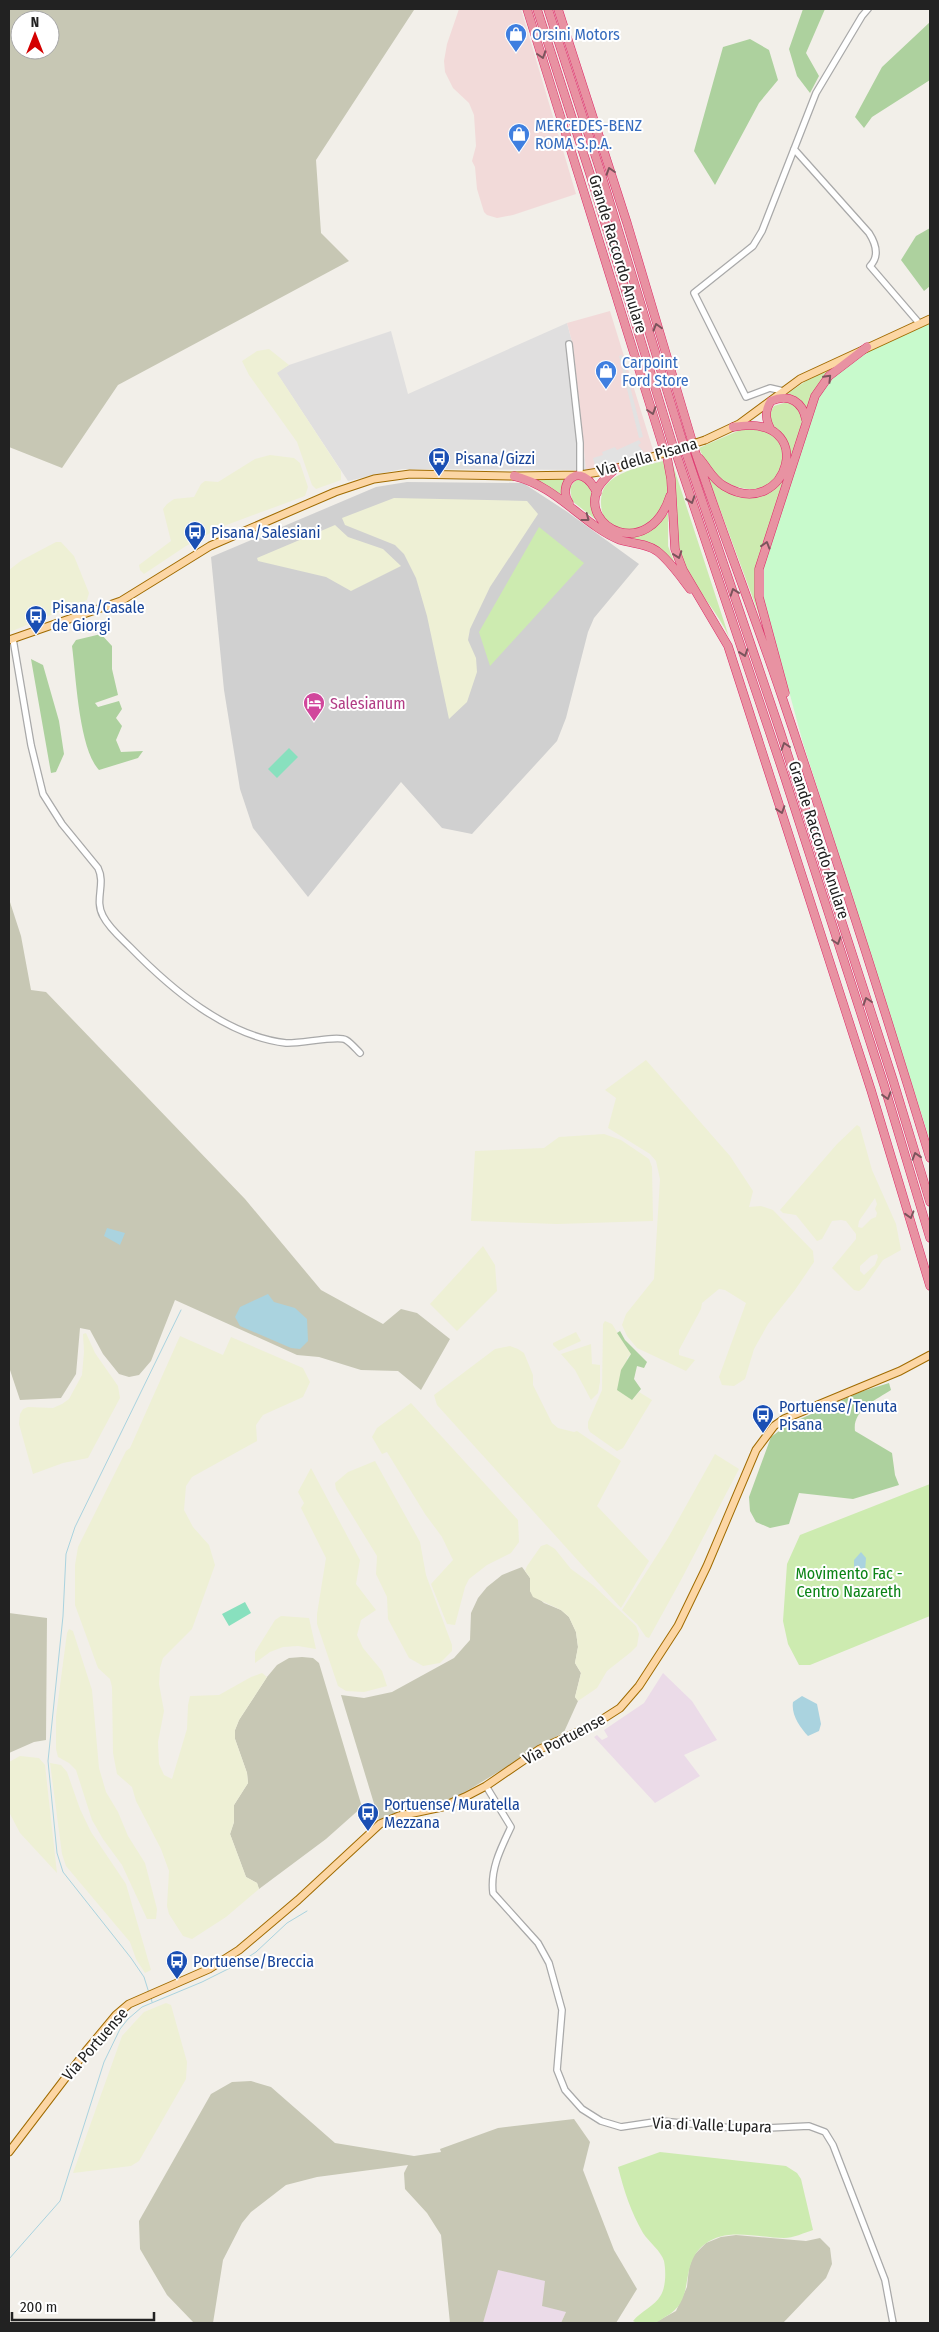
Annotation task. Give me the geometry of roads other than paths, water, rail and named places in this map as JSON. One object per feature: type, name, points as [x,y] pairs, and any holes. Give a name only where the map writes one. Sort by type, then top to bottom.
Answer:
[{"type":"highway","name":"Grande Raccordo Anulare","points":[[527,9],[666,453],[672,489],[675,549],[683,570],[721,631],[728,646],[848,1016],[930,1286]]},
{"type":"highway","name":"Grande Raccordo Anulare","points":[[537,9],[674,450],[781,766],[881,1077],[930,1238]]},
{"type":"highway","name":"Grande Raccordo Anulare","points":[[548,9],[599,167],[684,447],[780,730],[893,1080],[930,1202]]},
{"type":"highway","name":"Grande Raccordo Anulare","points":[[558,9],[624,215],[697,456]]},
{"type":"highway","points":[[804,762],[759,597],[758,583],[764,549],[806,420],[821,385],[845,362],[867,347]]},
{"type":"highway","points":[[697,456],[714,479],[724,486],[748,493],[764,491],[778,482],[787,462],[783,442],[770,428],[766,416],[771,401],[782,398],[794,400],[802,408],[806,420]]},
{"type":"highway","points":[[733,427],[755,425],[770,428]]},
{"type":"highway","points":[[697,456],[705,485],[758,628],[804,762]]},
{"type":"highway","points":[[616,468],[602,483],[597,493],[597,510],[603,521],[613,530],[632,533],[644,530],[659,519],[672,489]]},
{"type":"highway","points":[[572,507],[566,499],[566,488],[570,480],[580,475],[590,480],[597,493]]},
{"type":"highway","points":[[514,476],[535,483],[620,540],[648,546],[659,553],[681,578],[721,631]]},
{"type":"highway","name":"Grande Raccordo Anulare","points":[[804,762],[930,1158]]},
{"type":"main road","name":"Via della Pisana","points":[[11,640],[122,601],[210,546],[369,480],[410,474],[580,475],[616,468],[705,440],[733,427],[800,379],[930,319]]},
{"type":"main road","name":"Via Portuense","points":[[9,2152],[86,2050],[124,2007],[148,1994],[209,1969],[239,1950],[298,1900],[380,1824],[399,1816],[442,1807],[486,1786],[547,1745],[607,1717],[631,1696],[681,1620],[717,1544],[756,1450],[775,1424],[930,1357]]},
{"type":"street","points":[[783,391],[770,388],[746,397],[694,293],[753,246],[768,217],[816,93],[868,9]]},
{"type":"street","points":[[794,149],[869,233],[876,246],[876,259],[870,266],[918,323]]},
{"type":"street","points":[[569,344],[580,443],[580,475]]},
{"type":"street","points":[[11,640],[41,788],[52,810],[98,868],[102,879],[100,909],[107,922],[144,961],[180,992],[228,1023],[264,1038],[283,1042],[306,1043],[340,1038],[348,1042],[360,1053]]},
{"type":"street","name":"Via di Valle Lupara","points":[[486,1786],[511,1827],[496,1862],[492,1884],[493,1893],[538,1942],[549,1963],[562,2010],[558,2070],[565,2090],[582,2109],[601,2121],[621,2127],[661,2121],[763,2130],[804,2125],[822,2130],[833,2145],[883,2275],[893,2323]]},
{"type":"water","points":[[107,1228],[125,1233],[120,1245],[104,1236]]},
{"type":"water","points":[[268,1294],[274,1302],[295,1308],[307,1319],[308,1341],[300,1349],[291,1348],[240,1326],[235,1317],[240,1307]]},
{"type":"water","points":[[861,1552],[866,1558],[865,1572],[859,1574],[854,1571],[854,1560]]},
{"type":"water","points":[[802,1696],[817,1704],[821,1724],[819,1731],[808,1736],[799,1725],[793,1712],[793,1702]]},
{"type":"waterway","points":[[149,1993],[144,1977],[131,1958],[63,1872],[57,1853],[48,1761],[63,1616],[66,1554],[75,1527],[181,1310]]},
{"type":"waterway","points":[[9,2259],[60,2201],[104,2062],[120,2029],[128,2019],[142,2007],[202,1982],[236,1965],[256,1952],[287,1923],[307,1911]]},
{"type":"waterway","points":[[151,1997],[152,2002]]},
{"type":"place","name":"Orsini Motors","points":[[516,53]]},
{"type":"place","name":"MERCEDES-BENZ ROMA S.p.A.","points":[[519,153]]},
{"type":"place","name":"Carpoint Ford Store","points":[[606,390]]},
{"type":"place","name":"Pisana/Gizzi","points":[[439,477]]},
{"type":"place","name":"Pisana/Salesiani","points":[[195,551]]},
{"type":"place","name":"Pisana/Casale de Giorgi","points":[[36,635]]},
{"type":"place","name":"Salesianum","points":[[314,722]]},
{"type":"place","name":"Portuense/Tenuta Pisana","points":[[763,1434]]},
{"type":"place","name":"Portuense/Muratella Mezzana","points":[[368,1832]]},
{"type":"place","name":"Portuense/Breccia","points":[[177,1980]]},
{"type":"park label","name":"Movimento Fac - Centro Nazareth","points":[[849,1582]]}]
